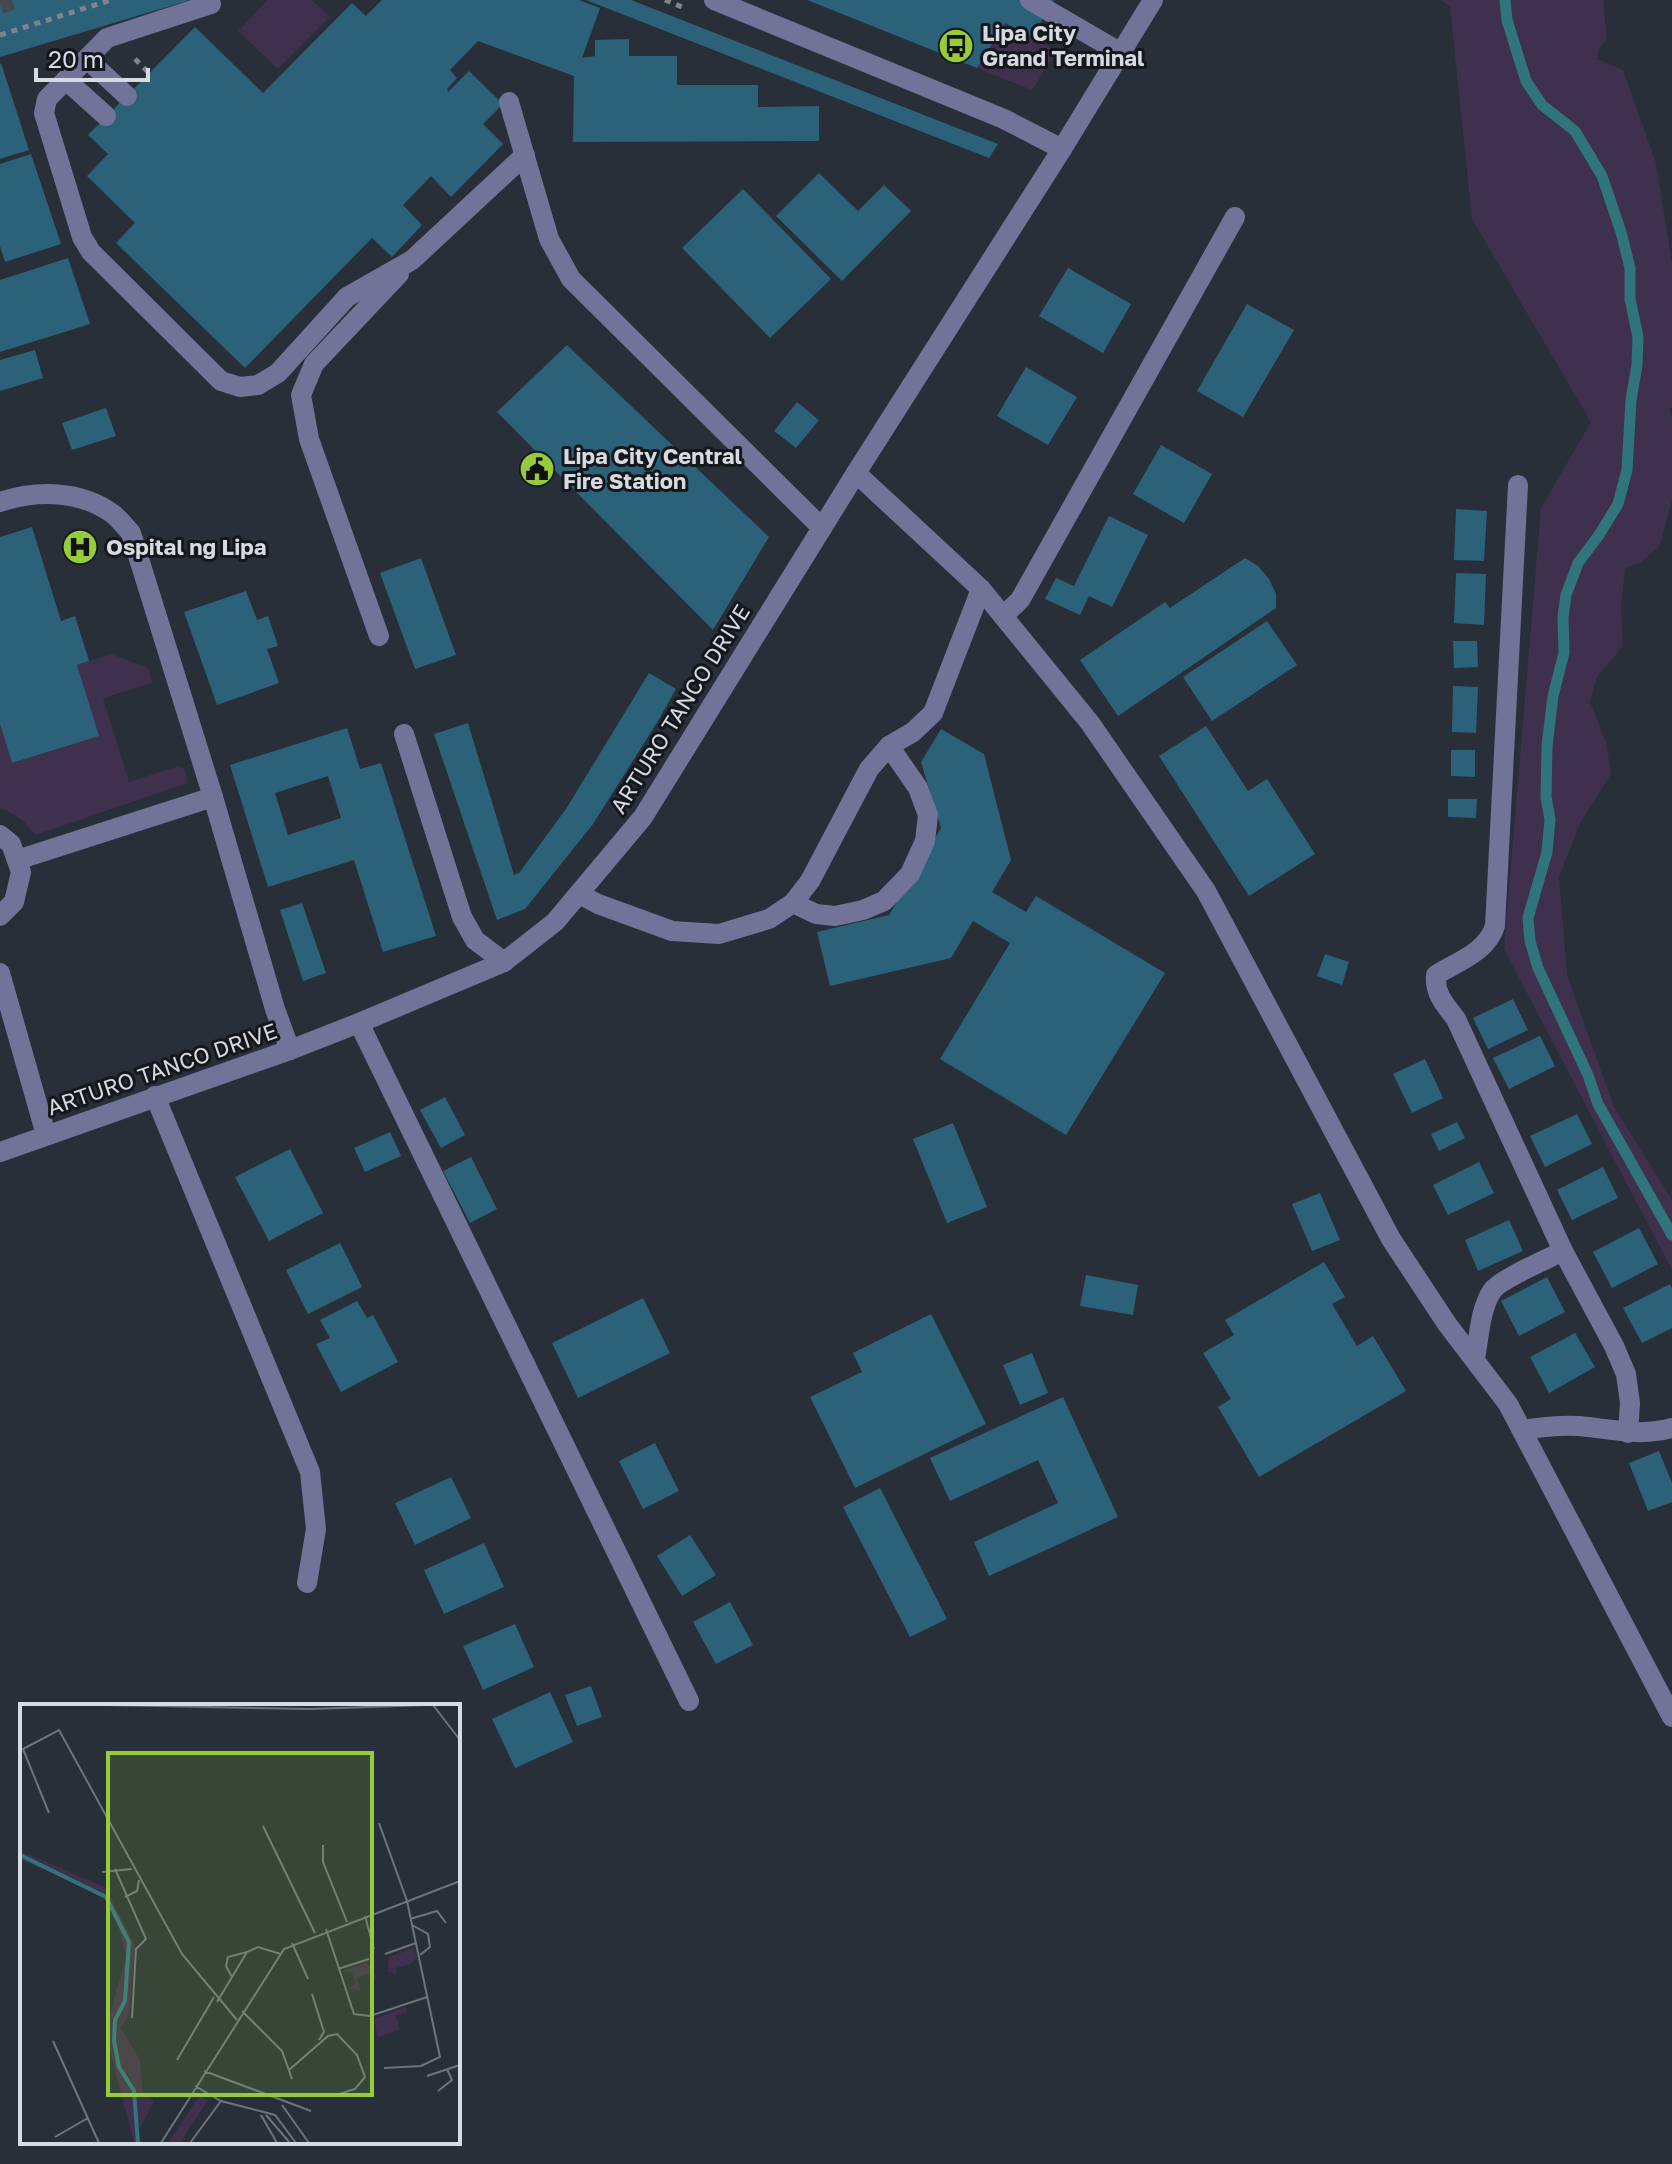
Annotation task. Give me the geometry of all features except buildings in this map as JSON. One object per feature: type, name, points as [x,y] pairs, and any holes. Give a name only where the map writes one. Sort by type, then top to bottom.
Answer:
[{"type":"street","points":[[714,0],[1004,119],[1062,149]]},
{"type":"street","points":[[1030,0],[1121,53]]},
{"type":"street","name":"ARTURO TANCO DRIVE","points":[[0,1152],[359,1023],[504,962],[555,922],[643,817],[1153,0]]},
{"type":"street","points":[[211,4],[107,38],[47,99],[44,113],[82,237],[91,252],[221,381],[240,387],[258,385],[278,373],[347,297],[412,260]]},
{"type":"street","points":[[87,59],[127,96]]},
{"type":"street","points":[[66,80],[106,116]]},
{"type":"street","points":[[509,102],[549,239],[571,279],[822,528]]},
{"type":"street","points":[[379,636],[309,439],[301,395],[314,364],[412,260],[525,155]]},
{"type":"street","points":[[1003,616],[1020,600],[1235,217]]},
{"type":"street","points":[[856,473],[981,589],[1090,723],[1206,891],[1391,1239],[1447,1324],[1508,1404],[1672,1717]]},
{"type":"street","points":[[1518,485],[1495,926],[1492,937],[1485,945],[1436,975],[1434,986],[1456,1019],[1563,1251],[1614,1346],[1626,1374],[1630,1403],[1628,1433]]},
{"type":"street","points":[[0,502],[47,492],[85,499],[113,514],[131,533],[290,1050]]},
{"type":"street","points":[[579,894],[672,931],[719,934],[769,919],[793,903],[810,881],[869,769],[889,746],[913,732],[933,713],[981,589]]},
{"type":"street","points":[[404,734],[462,917],[475,940],[504,962]]},
{"type":"street","points":[[793,903],[816,914],[835,916],[863,910],[884,901],[910,874],[925,841],[928,815],[918,788],[889,746]]},
{"type":"street","points":[[17,860],[213,797]]},
{"type":"street","points":[[0,835],[11,844],[21,872],[14,902],[0,916]]},
{"type":"street","points":[[0,973],[46,1135]]},
{"type":"street","points":[[359,1023],[689,1701]]},
{"type":"street","points":[[155,1096],[310,1472],[316,1529],[307,1583]]},
{"type":"street","points":[[1475,1359],[1485,1308],[1492,1290],[1563,1251]]},
{"type":"street","points":[[1522,1430],[1576,1426],[1649,1433],[1672,1428]]},
{"type":"path","points":[[0,35],[111,0]]},
{"type":"path","points":[[143,66],[149,73]]},
{"type":"shaded area","points":[[268,0],[312,0],[330,17],[278,69],[238,31]]},
{"type":"shaded area","points":[[1441,0],[1603,0],[1607,39],[1599,48],[1597,59],[1623,70],[1656,163],[1672,263],[1672,407],[1669,409],[1672,419],[1672,500],[1660,546],[1641,562],[1625,568],[1621,605],[1623,646],[1597,677],[1590,702],[1606,742],[1611,774],[1580,823],[1559,877],[1567,975],[1614,1107],[1672,1200],[1672,1270],[1504,949],[1541,508],[1591,422],[1472,219],[1450,7]]},
{"type":"shaded area","points":[[1005,23],[1057,51],[1032,90],[977,68]]},
{"type":"shaded area","points":[[111,654],[148,668],[152,683],[103,698],[129,782],[179,766],[185,770],[188,783],[35,835],[20,818],[0,808],[0,724],[12,763],[98,736],[77,665]]},
{"type":"waterway","points":[[1505,0],[1507,20],[1526,81],[1542,105],[1575,131],[1602,176],[1630,268],[1630,299],[1638,337],[1627,470],[1618,504],[1578,563],[1566,595],[1564,653],[1553,696],[1547,746],[1546,797],[1550,820],[1547,852],[1528,918],[1530,941],[1538,968],[1588,1075],[1598,1104],[1672,1235]]},
{"type":"tunnel","points":[[0,4],[12,0]]},
{"type":"place","name":"Lipa City Grand Terminal","points":[[956,46]]},
{"type":"place","name":"Lipa City Central Fire Station","points":[[537,469]]},
{"type":"place","name":"Ospital ng Lipa","points":[[80,547]]}]
